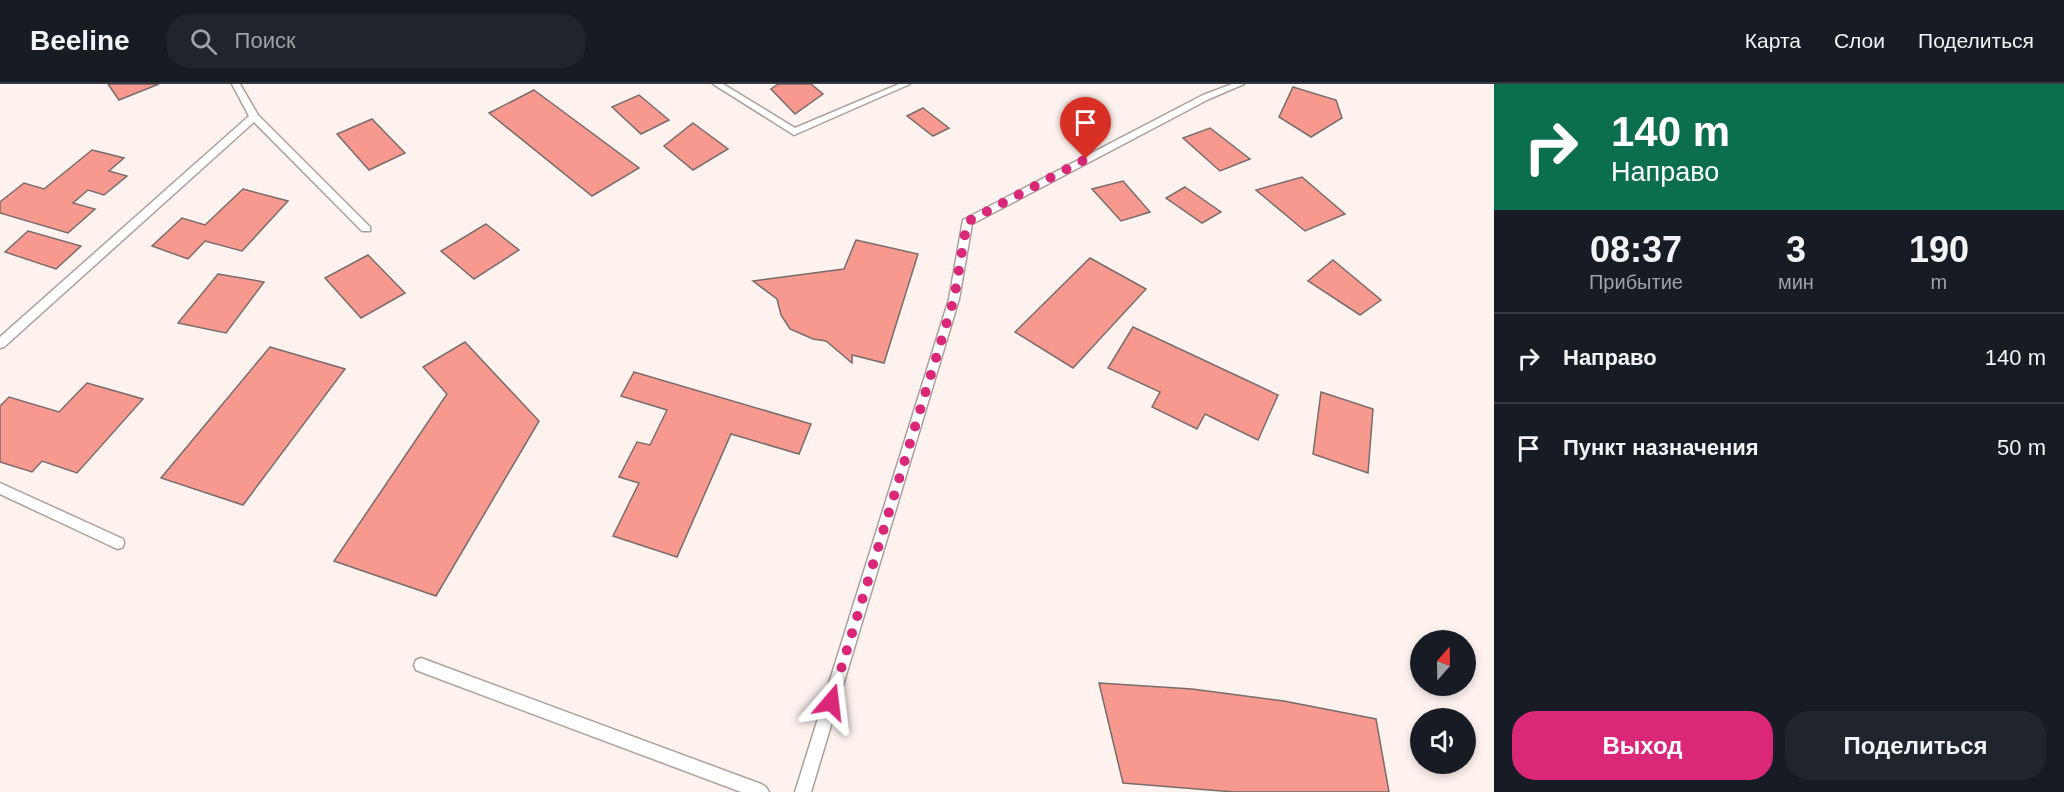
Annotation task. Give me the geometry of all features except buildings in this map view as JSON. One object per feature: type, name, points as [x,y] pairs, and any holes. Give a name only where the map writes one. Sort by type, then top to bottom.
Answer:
[{"type":"lane","points":[[236,84],[254,117],[366,229]]},
{"type":"lane","points":[[717,84],[794,132],[906,84]]},
{"type":"lane","points":[[803,792],[954,299],[967,222],[1206,97],[1240,84]]},
{"type":"lane","points":[[0,344],[254,117]]},
{"type":"lane","points":[[0,488],[118,543]]},
{"type":"lane","points":[[421,665],[761,792]]},
{"type":"route","points":[[831,702],[954,299],[967,222],[1086,159]]}]
